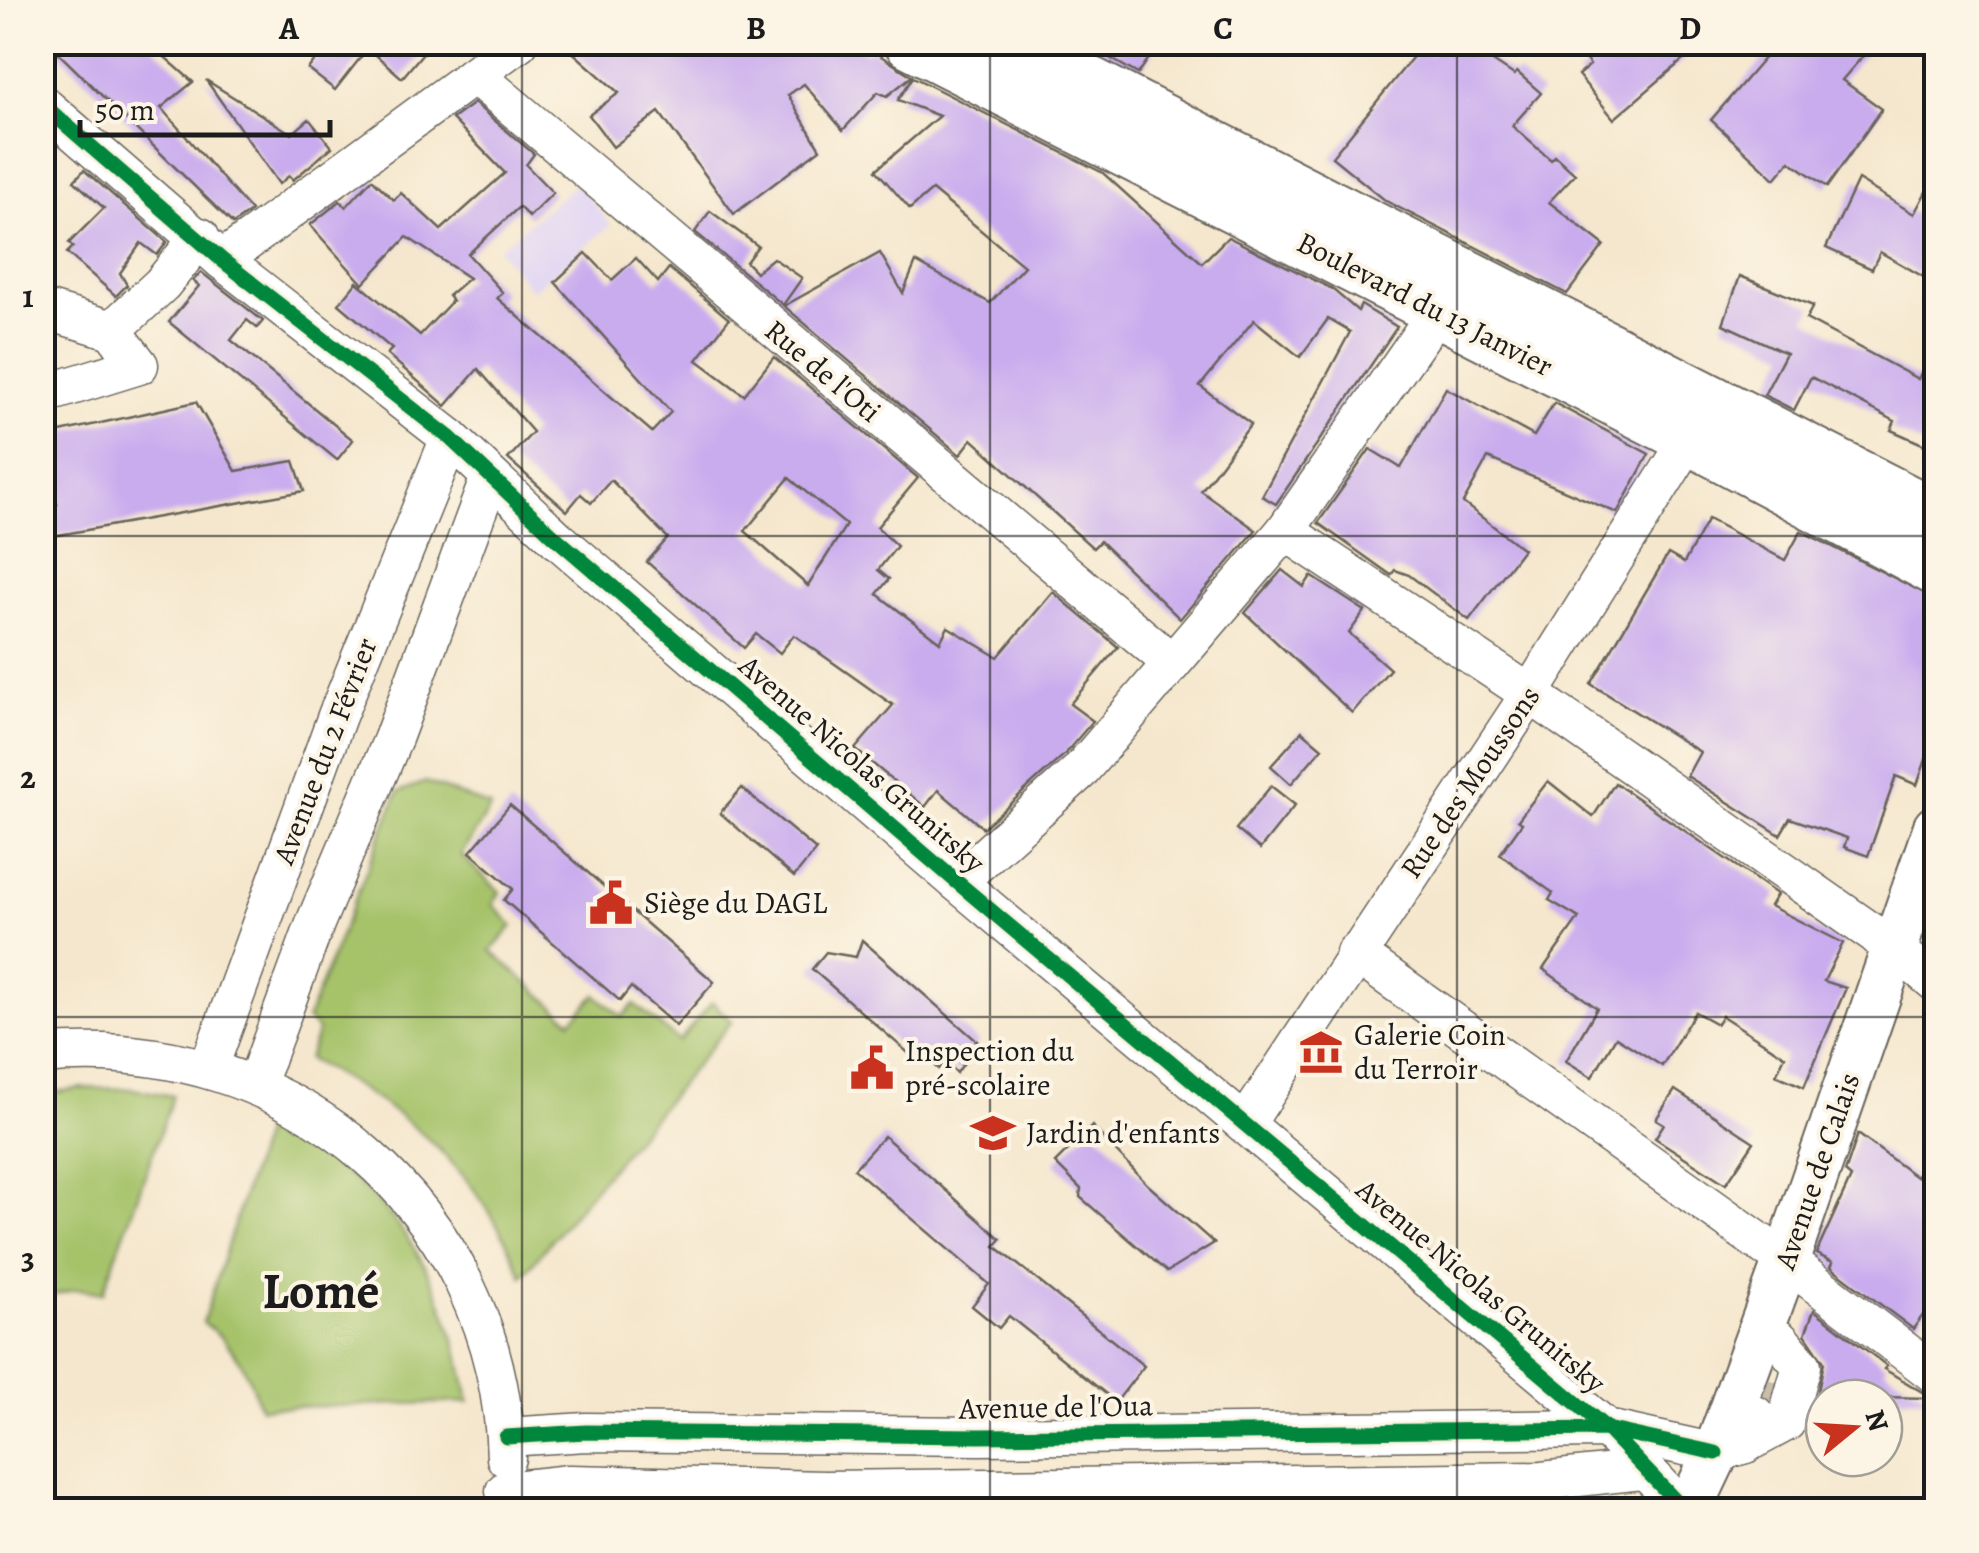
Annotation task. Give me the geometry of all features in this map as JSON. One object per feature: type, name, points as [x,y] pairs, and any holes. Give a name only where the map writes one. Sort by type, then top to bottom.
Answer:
[{"type":"highway","name":"Boulevard du 13 Janvier","points":[[912,42],[1690,438],[1936,569]]},
{"type":"highway","name":"Boulevard du 13 Janvier","points":[[1009,42],[1936,516]]},
{"type":"main road","name":"Avenue de Calais","points":[[1686,1510],[1737,1441],[1772,1341],[1786,1261],[1936,828]]},
{"type":"street","points":[[112,330],[162,284],[211,249],[476,76],[519,42]]},
{"type":"street","name":"Rue de l'Oti","points":[[476,76],[1172,663]]},
{"type":"street","name":"Avenue Nicolas Grunitsky","points":[[49,116],[450,438],[957,882],[1606,1429],[1642,1470]]},
{"type":"street","points":[[42,309],[112,330],[140,365],[42,395]]},
{"type":"street","points":[[957,882],[1079,772],[1285,531],[1438,311]]},
{"type":"street","name":"Avenue du 2 Février","points":[[209,1067],[330,734],[450,438]]},
{"type":"street","name":"Rue des Moussons","points":[[1246,1123],[1530,694],[1690,438]]},
{"type":"street","name":"Avenue du 2 Février","points":[[256,1084],[316,921],[392,741],[490,477]]},
{"type":"street","points":[[1285,531],[1530,694],[1894,948],[1936,983]]},
{"type":"street","points":[[1355,953],[1786,1261],[1936,1375]]},
{"type":"street","points":[[42,1055],[87,1051],[149,1054],[209,1067],[256,1084],[322,1120],[367,1155],[430,1225],[468,1290],[494,1362],[506,1436],[504,1501],[570,1484],[824,1500],[1524,1481],[1642,1470],[1686,1510]]},
{"type":"street","points":[[1606,1429],[1737,1441]]},
{"type":"street","name":"Avenue de l'Oua","points":[[506,1436],[586,1432],[979,1436],[1606,1429]]},
{"type":"shaded area","points":[[577,183],[611,225],[532,290],[498,249]]},
{"type":"green space","points":[[426,782],[491,807],[461,855],[500,892],[493,904],[513,926],[491,951],[571,1021],[596,995],[622,1017],[634,1004],[679,1041],[712,1002],[732,1021],[522,1276],[484,1204],[436,1147],[378,1100],[308,1059],[318,1031],[307,1019],[398,792]]},
{"type":"green space","points":[[82,1088],[133,1089],[173,1096],[103,1293],[79,1289],[43,1297],[43,1094]]},
{"type":"green space","points":[[266,1124],[310,1147],[347,1174],[379,1203],[405,1235],[445,1311],[469,1402],[260,1408],[239,1360],[203,1322]]},
{"type":"building","points":[[47,42],[148,42],[193,82],[161,108],[251,211],[233,224]]},
{"type":"building","points":[[329,42],[432,42],[402,78],[368,48],[335,90],[308,69]]},
{"type":"building","points":[[561,42],[846,42],[868,53],[870,49],[912,76],[887,96],[878,92],[843,130],[804,84],[788,95],[820,149],[734,214],[659,112],[613,147],[589,115],[619,93]]},
{"type":"building","points":[[1082,42],[1160,42],[1138,74]]},
{"type":"building","points":[[1438,42],[1464,42],[1514,75],[1517,72],[1541,93],[1512,126],[1551,160],[1555,156],[1575,174],[1549,202],[1604,245],[1567,294],[1386,201],[1332,157],[1420,48],[1430,56]]},
{"type":"building","points":[[1571,42],[1704,42],[1614,119],[1578,75],[1590,65]]},
{"type":"building","points":[[1778,42],[1875,42],[1842,80],[1882,109],[1827,187],[1790,161],[1775,179],[1711,120]]},
{"type":"building","points":[[913,77],[1103,173],[1202,263],[1228,237],[1332,289],[1358,311],[1361,305],[1397,327],[1276,504],[1262,496],[1350,332],[1328,319],[1300,357],[1254,320],[1200,386],[1251,424],[1201,491],[1256,530],[1180,619],[1100,541],[1093,548],[972,439],[960,455],[784,306],[880,253],[903,293],[916,262],[990,303],[1024,266],[932,190],[910,209],[876,170],[939,116],[898,100]]},
{"type":"building","points":[[206,80],[292,134],[309,119],[332,147],[293,180],[289,176],[279,184]]},
{"type":"building","points":[[474,103],[534,154],[526,165],[553,193],[529,217],[519,207],[468,254],[503,293],[497,298],[652,432],[671,412],[555,282],[586,253],[612,280],[636,258],[658,282],[669,268],[729,319],[697,360],[744,395],[774,357],[918,478],[877,527],[897,546],[878,570],[889,579],[877,594],[940,642],[948,627],[998,657],[1053,592],[1118,647],[1070,704],[1093,721],[1063,756],[983,828],[938,790],[925,807],[855,749],[893,705],[794,635],[780,653],[756,634],[744,648],[647,562],[668,538],[611,480],[591,503],[581,494],[567,511],[508,459],[533,432],[478,369],[446,406],[387,354],[392,349],[339,304],[357,282],[420,335],[452,301],[448,296],[469,278],[407,237],[363,284],[310,225],[340,201],[346,207],[372,179],[394,200],[401,193],[441,230],[505,173],[452,119]],"holes":[[[789,478],[846,525],[808,586],[745,531]]]},
{"type":"building","points":[[84,170],[167,242],[157,255],[141,243],[120,273],[127,285],[116,296],[67,253],[73,247],[69,243],[104,208],[74,181]]},
{"type":"building","points":[[1936,173],[1936,284],[1880,252],[1872,269],[1826,248],[1858,180],[1914,214]]},
{"type":"building","points":[[710,211],[758,246],[746,262],[756,272],[773,258],[802,278],[783,305],[695,232]]},
{"type":"building","points":[[201,272],[263,321],[257,328],[247,320],[231,340],[353,440],[337,460],[169,322],[199,286],[193,281]]},
{"type":"building","points":[[1740,276],[1813,306],[1806,319],[1918,379],[1936,343],[1936,450],[1891,430],[1895,421],[1811,377],[1794,410],[1764,395],[1786,353],[1723,324]]},
{"type":"building","points":[[1446,388],[1534,436],[1554,403],[1649,454],[1617,513],[1488,458],[1463,503],[1523,549],[1469,620],[1409,575],[1395,570],[1391,575],[1318,523],[1370,449],[1401,468]]},
{"type":"building","points":[[196,402],[236,471],[294,461],[304,491],[42,538],[42,506],[57,504],[42,471],[42,436]]},
{"type":"building","points":[[1708,519],[1785,560],[1801,531],[1936,599],[1936,699],[1926,731],[1935,734],[1917,785],[1896,776],[1868,856],[1844,847],[1847,838],[1790,818],[1780,835],[1687,776],[1700,752],[1591,684],[1668,554],[1684,563]]},
{"type":"building","points":[[1282,570],[1304,587],[1311,576],[1365,611],[1349,633],[1390,669],[1352,713],[1245,613]]},
{"type":"building","points":[[1302,731],[1322,748],[1291,784],[1271,766]]},
{"type":"building","points":[[1548,781],[1593,817],[1615,783],[1777,894],[1770,906],[1843,943],[1824,981],[1846,988],[1804,1087],[1776,1075],[1785,1056],[1722,1016],[1717,1024],[1695,1012],[1662,1066],[1616,1037],[1592,1077],[1566,1061],[1597,1008],[1543,969],[1579,918],[1549,900],[1553,893],[1500,854],[1522,823],[1518,820]]},
{"type":"building","points":[[1271,786],[1295,805],[1260,849],[1236,829]]},
{"type":"building","points":[[742,788],[816,850],[794,877],[720,813]]},
{"type":"building","points":[[510,805],[714,982],[676,1026],[631,987],[620,1001],[504,900],[513,889],[470,852]]},
{"type":"building","points":[[862,940],[978,1042],[957,1073],[946,1061],[939,1069],[921,1053],[914,1058],[812,969],[826,952],[856,957]]},
{"type":"building","points":[[1675,1090],[1754,1142],[1726,1184],[1655,1138],[1664,1124],[1656,1119]]},
{"type":"building","points":[[1092,1126],[1148,1185],[1214,1243],[1167,1272],[1080,1197],[1081,1189],[1055,1163]]},
{"type":"building","points":[[1858,1134],[1916,1177],[1936,1149],[1936,1297],[1913,1329],[1831,1267],[1833,1262],[1816,1254],[1851,1177],[1845,1172]]},
{"type":"building","points":[[884,1136],[1001,1239],[995,1246],[1144,1366],[1116,1402],[1009,1316],[999,1328],[972,1306],[989,1284],[854,1169]]},
{"type":"building","points":[[1814,1310],[1899,1378],[1821,1378],[1824,1362],[1805,1334]]},
{"type":"building","points":[[1904,1381],[1932,1398],[1904,1398]]},
{"type":"tunnel","points":[[1755,1415],[1775,1356]]},
{"type":"cycle path","points":[[42,104],[222,260],[450,438],[557,539],[957,882],[1607,1429],[1684,1510]]},
{"type":"cycle path","points":[[506,1437],[586,1432],[979,1436],[1607,1429],[1716,1453]]},
{"type":"place","name":"Siège du DAGL","points":[[611,903]]},
{"type":"place","name":"Galerie Coin du Terroir","points":[[1321,1052]]},
{"type":"place","name":"Inspection du pré-scolaire","points":[[872,1068]]},
{"type":"place","name":"Jardin d'enfants","points":[[993,1133]]},
{"type":"district","name":"Lomé","points":[[321,1291]]}]
